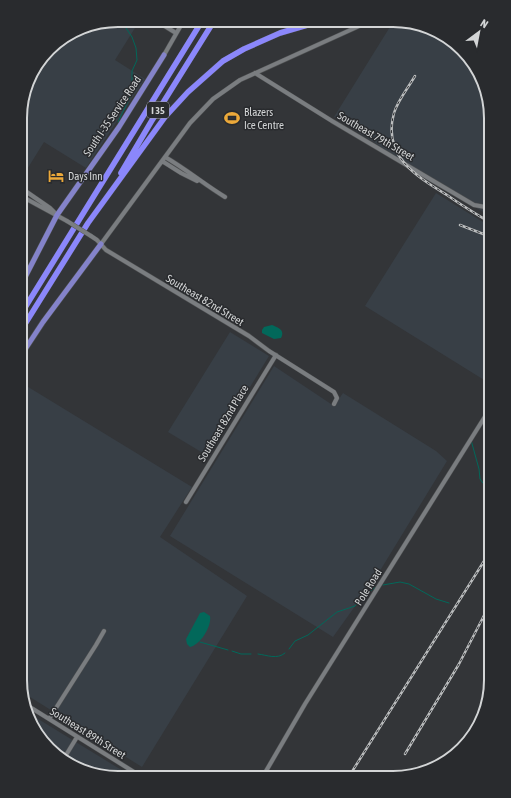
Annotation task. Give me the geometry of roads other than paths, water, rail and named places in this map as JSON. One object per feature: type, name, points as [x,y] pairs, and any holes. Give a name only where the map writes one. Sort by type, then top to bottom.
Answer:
[{"type":"highway","points":[[194,33],[196,27]]},
{"type":"highway","name":"I 35","points":[[27,303],[198,27]]},
{"type":"highway","name":"I 35","points":[[27,321],[88,223],[104,201],[150,122],[210,27]]},
{"type":"highway","points":[[104,201],[165,118],[188,92],[204,77],[223,61],[244,49],[280,33],[300,27]]},
{"type":"main road","name":"South I-35 Service Road","points":[[27,273],[56,215],[119,127],[164,55]]},
{"type":"main road","points":[[27,346],[43,322],[101,244]]},
{"type":"street","points":[[166,27],[176,34]]},
{"type":"street","name":"South I-35 Service Road","points":[[164,55],[180,27]]},
{"type":"street","points":[[101,244],[190,124],[218,95],[234,84],[255,73],[357,27]]},
{"type":"street","name":"Southeast 79th Street","points":[[255,73],[338,125],[402,161],[474,205],[484,207]]},
{"type":"street","points":[[165,157],[184,168],[203,184]]},
{"type":"street","points":[[162,161],[225,197]]},
{"type":"street","name":"Southeast 82nd Street","points":[[27,192],[50,208],[56,215]]},
{"type":"street","name":"Southeast 82nd Street","points":[[27,199],[91,236],[106,250],[249,336],[334,392],[337,398],[334,404]]},
{"type":"street","name":"Southeast 82nd Place","points":[[186,502],[276,355]]},
{"type":"street","name":"Pole Road","points":[[266,771],[305,704],[484,418]]},
{"type":"street","points":[[49,719],[104,631]]},
{"type":"street","name":"Southeast 89th Street","points":[[32,708],[132,771]]},
{"type":"street","points":[[66,754],[77,737]]},
{"type":"waterway","points":[[118,122],[132,93],[132,71],[137,60],[136,48],[132,37],[126,27]]},
{"type":"waterway","points":[[471,440],[479,469],[480,479],[484,484]]},
{"type":"waterway","points":[[383,585],[400,582],[409,584],[436,599],[449,603]]},
{"type":"waterway","points":[[289,649],[295,641],[308,635],[337,612],[355,606],[365,595],[376,587]]},
{"type":"waterway","points":[[200,642],[228,650]]},
{"type":"waterway","points":[[232,651],[241,654],[251,654]]},
{"type":"waterway","points":[[258,654],[275,657],[285,653]]},
{"type":"railway","points":[[415,76],[394,113],[392,128],[393,141],[397,153],[413,172],[484,219]]},
{"type":"railway","points":[[460,225],[484,234]]},
{"type":"railway","points":[[352,771],[484,561]]},
{"type":"railway","points":[[405,754],[459,664],[484,616]]},
{"type":"place","name":"Blazers Ice Centre","points":[[232,118]]},
{"type":"place","name":"Days Inn","points":[[56,176]]}]
